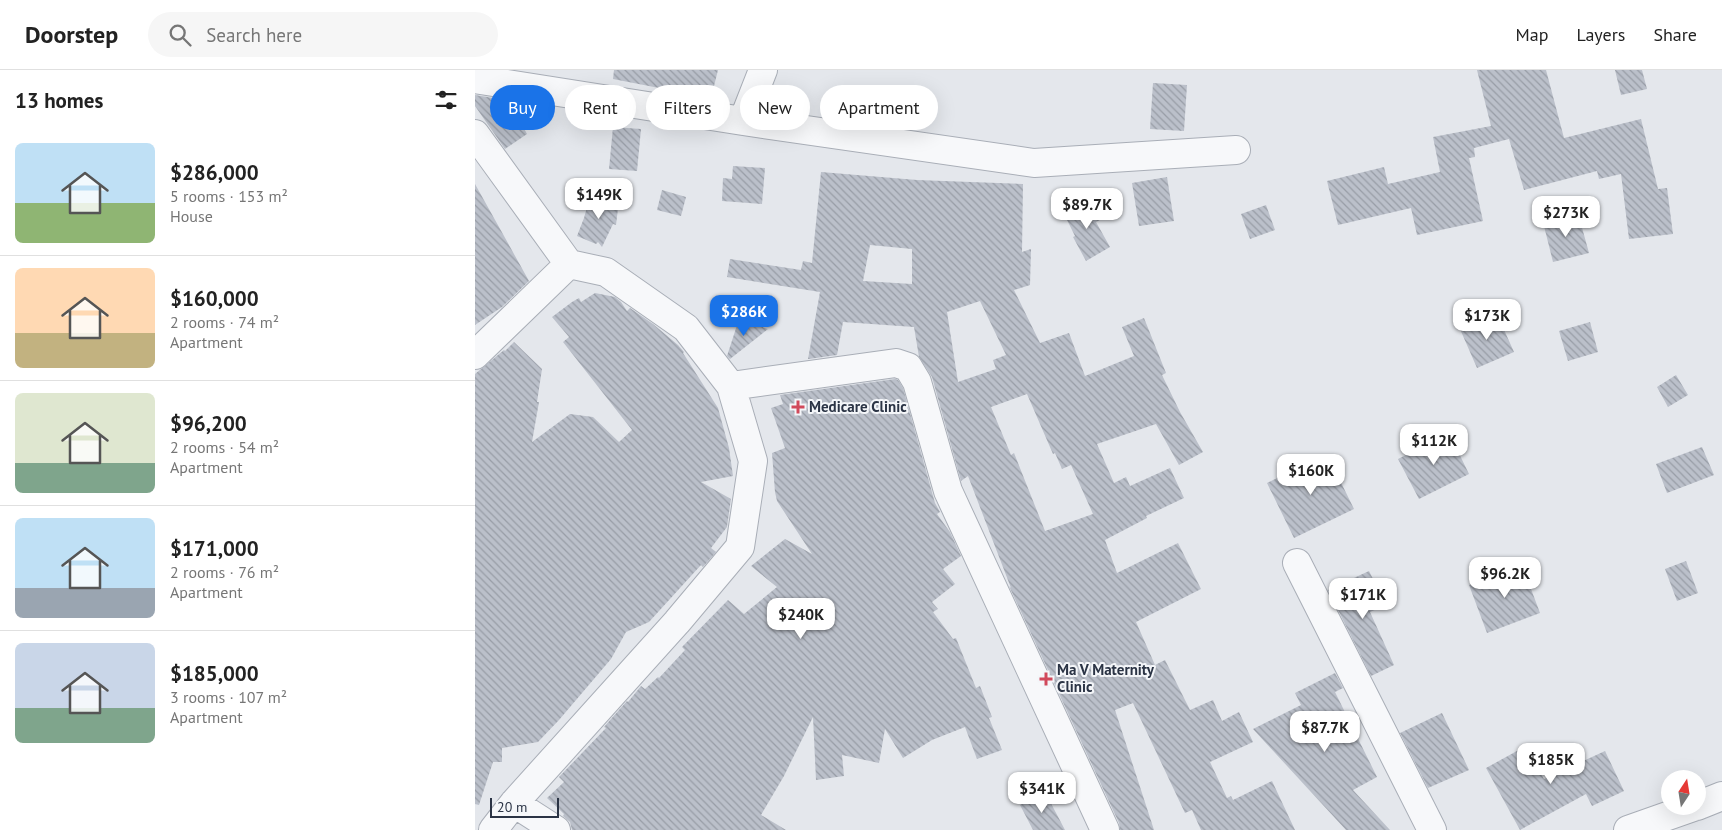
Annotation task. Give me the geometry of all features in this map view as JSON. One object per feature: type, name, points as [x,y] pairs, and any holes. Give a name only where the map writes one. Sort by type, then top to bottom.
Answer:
[{"type":"street","points":[[757,85],[763,70]]},
{"type":"street","points":[[475,79],[740,121]]},
{"type":"street","points":[[805,130],[1034,163],[1236,150]]},
{"type":"street","points":[[475,134],[569,264],[606,272],[686,328],[731,386],[753,461],[740,547],[677,622],[493,830]]},
{"type":"street","points":[[475,355],[569,264]]},
{"type":"street","points":[[731,386],[896,363],[908,367],[917,382],[948,491],[1105,830]]},
{"type":"street","points":[[1297,563],[1432,830]]},
{"type":"street","points":[[1706,802],[1722,796]]},
{"type":"street","points":[[515,803],[556,830]]},
{"type":"street","points":[[1628,830],[1671,815]]},
{"type":"building","points":[[614,70],[718,70],[714,85],[646,85],[613,79]]},
{"type":"building","points":[[1477,70],[1546,70],[1564,138],[1641,119],[1658,189],[1667,188],[1673,234],[1629,239],[1621,174],[1599,179],[1597,171],[1524,190],[1509,139],[1474,148],[1475,157],[1469,158],[1483,221],[1417,235],[1411,208],[1338,225],[1327,181],[1384,167],[1388,184],[1440,172],[1433,137],[1491,126]]},
{"type":"building","points":[[1615,70],[1642,70],[1647,89],[1621,95]]},
{"type":"building","points":[[1153,83],[1187,85],[1184,131],[1150,129]]},
{"type":"building","points":[[475,95],[490,97],[490,128],[475,106]]},
{"type":"building","points":[[641,129],[637,171],[609,169],[613,130]]},
{"type":"building","points":[[492,130],[525,130],[527,134],[505,149]]},
{"type":"building","points":[[733,166],[765,168],[762,204],[722,201],[723,178],[732,179]]},
{"type":"building","points":[[821,172],[917,180],[1023,184],[1022,252],[1031,249],[1030,285],[1014,290],[1040,343],[1069,333],[1085,376],[1134,356],[1122,327],[1144,318],[1166,373],[1162,375],[1180,412],[1203,452],[1179,465],[1156,424],[1097,444],[1114,483],[1126,477],[1130,486],[1170,468],[1184,498],[1146,516],[1147,518],[1105,540],[1117,573],[1178,543],[1201,589],[1136,622],[1155,665],[1165,660],[1190,710],[1213,700],[1222,721],[1239,712],[1253,742],[1210,762],[1227,798],[1231,796],[1233,800],[1272,781],[1295,830],[1201,830],[1192,810],[1185,813],[1133,703],[1115,710],[1154,830],[1120,830],[1119,823],[1009,586],[1011,588],[968,476],[961,481],[932,377],[919,357],[914,327],[843,322],[837,355],[808,359],[820,292],[727,277],[730,259],[801,270],[803,261],[812,263]],"holes":[[[870,245],[912,249],[912,284],[863,281]],[[980,301],[1006,355],[993,360],[996,369],[958,382],[947,312]],[[1027,394],[1053,454],[1055,453],[1062,469],[1071,465],[1093,514],[1045,531],[1014,453],[1011,455],[991,407]]]},
{"type":"building","points":[[1167,177],[1174,221],[1139,226],[1132,183]]},
{"type":"building","points":[[475,184],[529,281],[502,307],[475,325]]},
{"type":"building","points":[[662,190],[686,197],[681,216],[657,210]]},
{"type":"building","points":[[590,196],[619,200],[616,225],[613,224],[602,247],[598,242],[596,244],[577,236]]},
{"type":"building","points":[[1090,199],[1100,220],[1096,222],[1110,247],[1086,261],[1073,237],[1075,236],[1063,212]]},
{"type":"building","points":[[1266,205],[1275,230],[1250,239],[1241,214]]},
{"type":"building","points":[[1578,213],[1589,253],[1553,262],[1543,222]]},
{"type":"building","points":[[595,293],[615,297],[627,311],[630,308],[678,345],[718,408],[729,448],[733,476],[701,482],[731,499],[727,527],[711,548],[716,552],[703,567],[701,565],[649,622],[626,632],[611,659],[538,742],[502,748],[502,762],[493,762],[479,805],[475,804],[475,374],[514,342],[542,369],[537,402],[539,402],[532,442],[570,414],[593,417],[619,442],[632,430],[563,342],[569,337],[552,317],[579,298],[581,302]]},
{"type":"building","points":[[1497,314],[1514,352],[1477,368],[1460,329]]},
{"type":"building","points":[[739,319],[768,329],[730,359],[727,356]]},
{"type":"building","points":[[1590,322],[1598,352],[1568,361],[1559,331]]},
{"type":"building","points":[[1676,375],[1688,395],[1668,407],[1657,387]]},
{"type":"building","points":[[898,380],[903,388],[935,503],[940,512],[937,514],[950,532],[961,556],[943,569],[955,584],[932,602],[938,609],[933,612],[953,639],[956,638],[976,688],[980,686],[992,717],[989,718],[1002,750],[977,759],[965,727],[932,740],[903,758],[885,729],[879,763],[842,755],[844,776],[816,780],[813,717],[784,776],[761,815],[786,830],[572,830],[570,822],[563,816],[564,814],[547,798],[564,782],[559,777],[606,728],[604,727],[641,686],[645,689],[659,678],[685,650],[682,647],[728,600],[744,614],[777,587],[751,566],[785,539],[812,554],[777,501],[775,492],[772,453],[785,448],[771,408],[783,404],[780,395]]},
{"type":"building","points":[[1449,433],[1469,474],[1419,499],[1398,459]]},
{"type":"building","points":[[1702,447],[1714,475],[1667,493],[1656,464]]},
{"type":"building","points":[[1327,454],[1354,509],[1294,538],[1267,483]]},
{"type":"building","points":[[1686,561],[1698,593],[1677,601],[1665,569]]},
{"type":"building","points":[[1522,565],[1540,613],[1487,633],[1469,585]]},
{"type":"building","points":[[1369,571],[1386,605],[1370,612],[1394,665],[1371,676],[1328,590]]},
{"type":"building","points":[[1335,673],[1343,688],[1335,692],[1377,777],[1353,790],[1390,830],[1346,830],[1253,729],[1301,705],[1295,693]]},
{"type":"building","points":[[1442,713],[1469,770],[1428,788],[1400,733]]},
{"type":"building","points":[[1526,746],[1544,779],[1605,751],[1624,791],[1592,806],[1586,794],[1520,830],[1486,768]]},
{"type":"building","points":[[1045,792],[1065,830],[1033,830],[1020,805]]},
{"type":"place","name":"Medicare Clinic","points":[[798,407]]},
{"type":"place","name":"Ma V Maternity Clinic","points":[[1046,679]]}]
